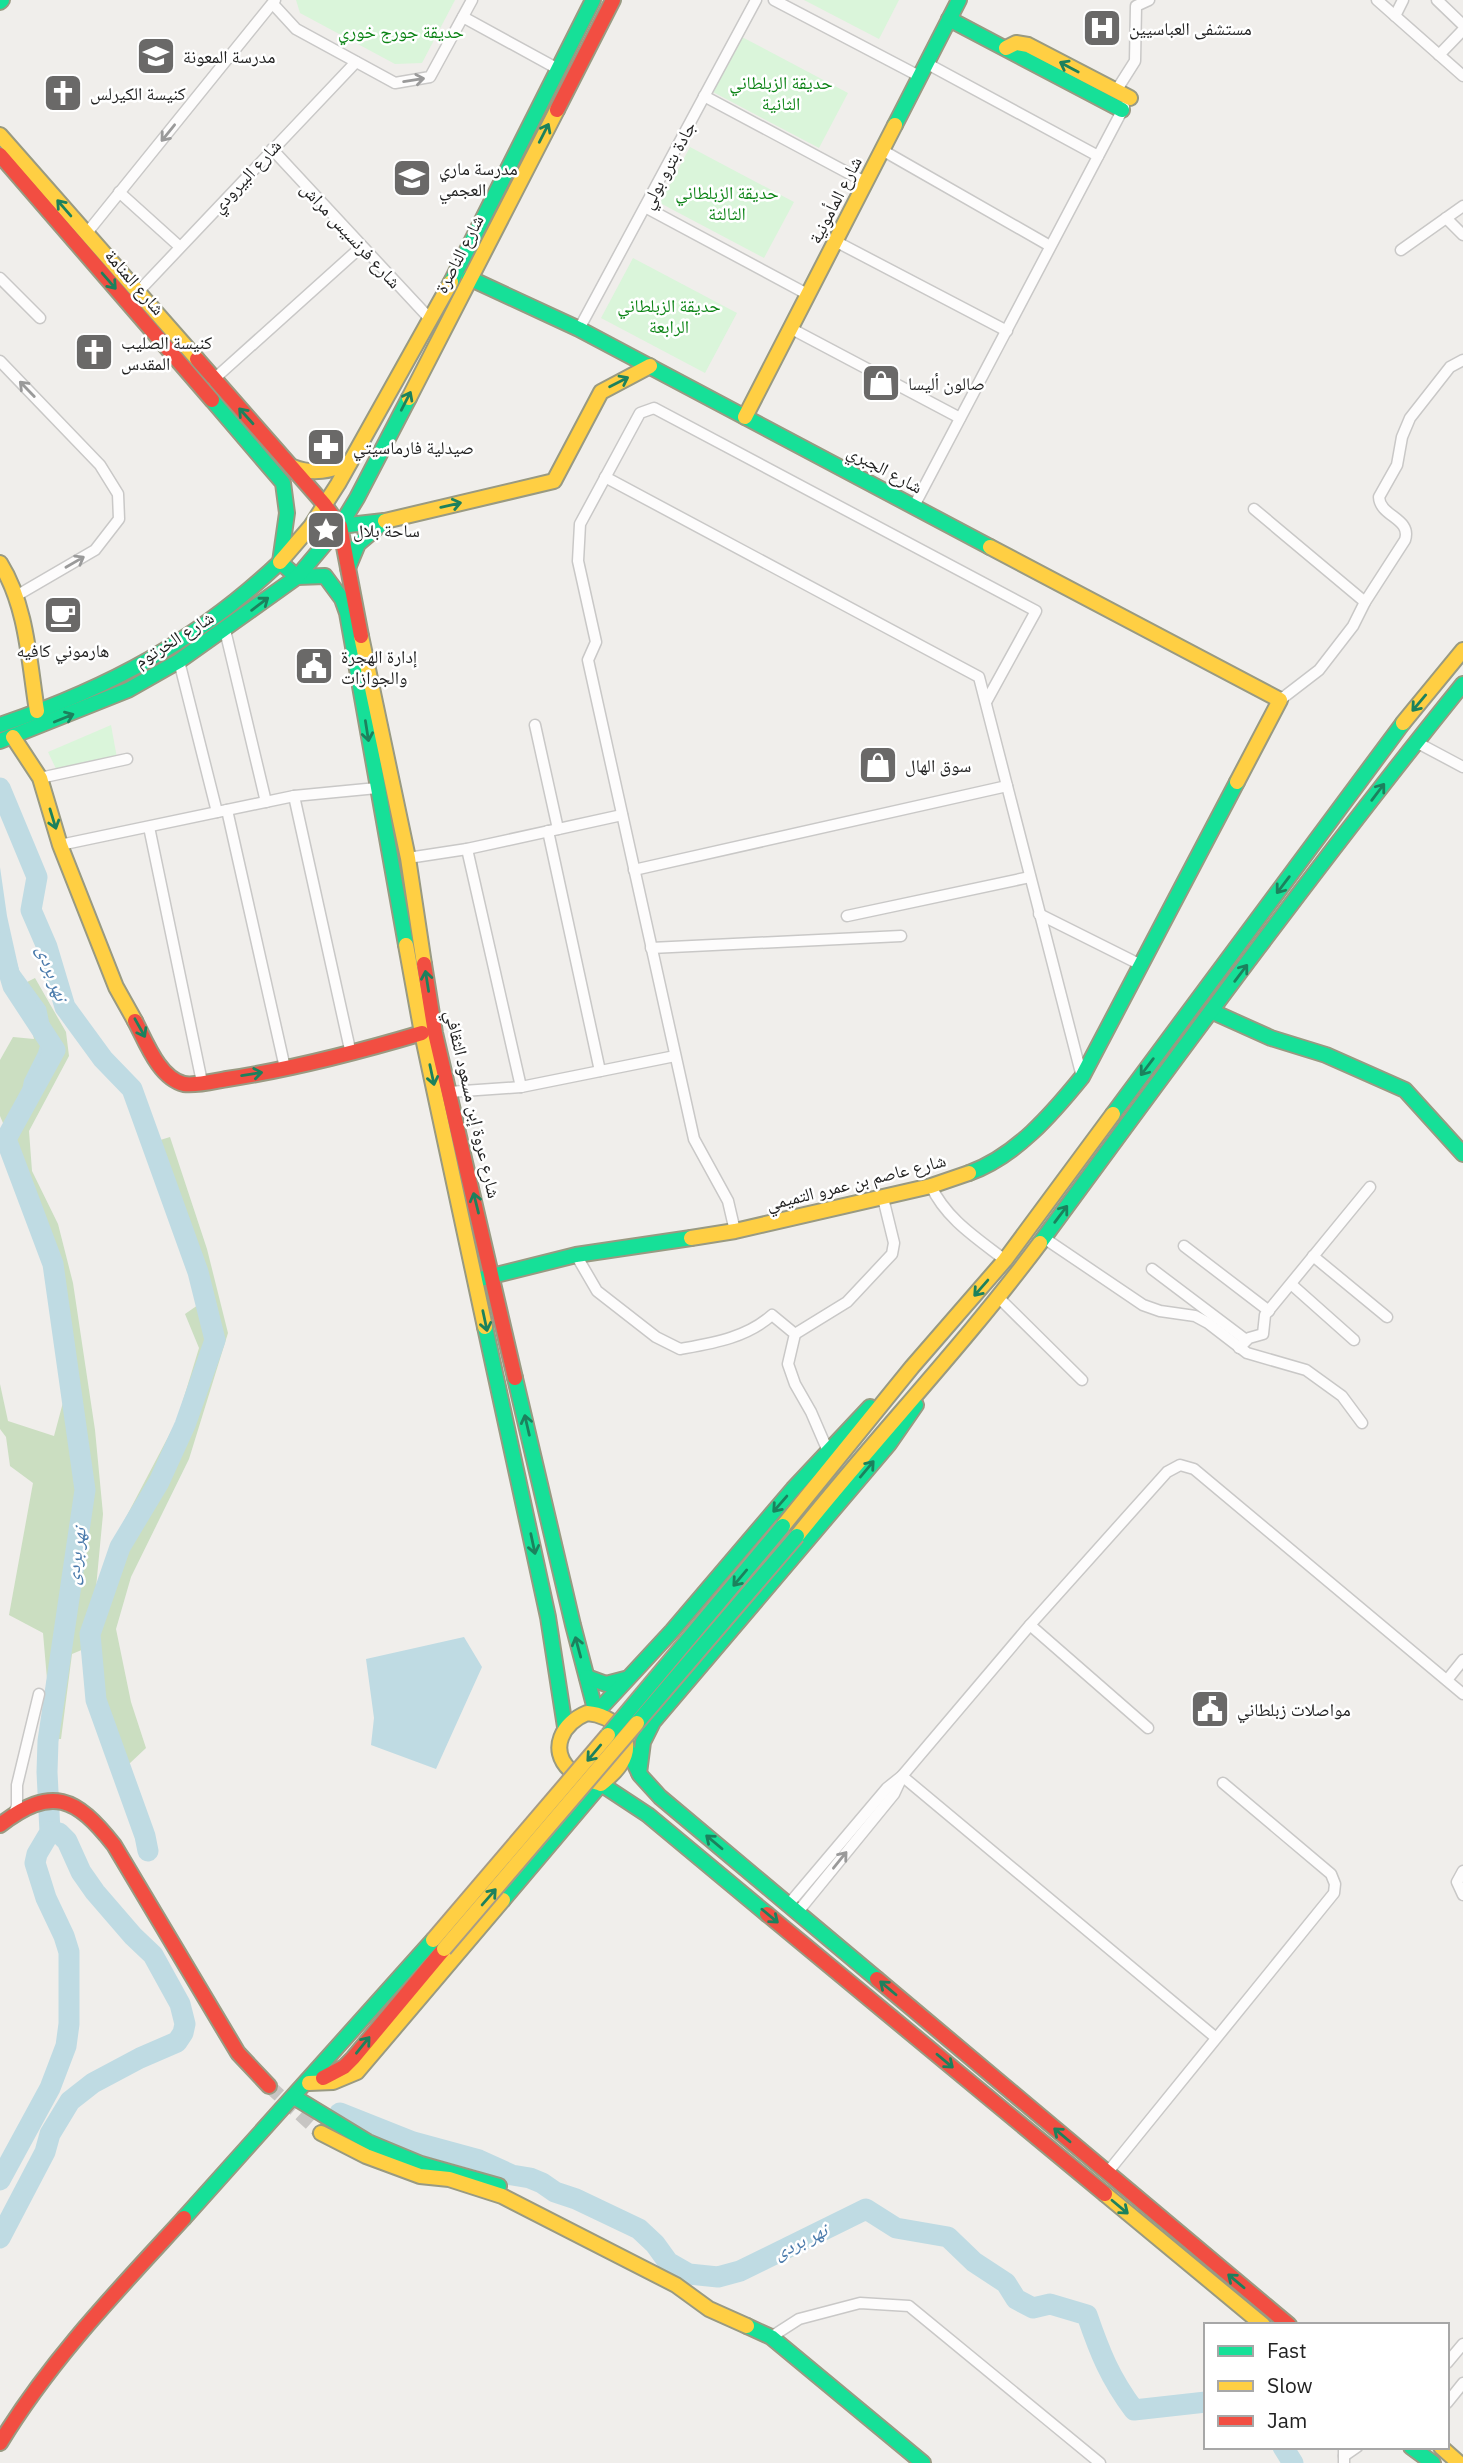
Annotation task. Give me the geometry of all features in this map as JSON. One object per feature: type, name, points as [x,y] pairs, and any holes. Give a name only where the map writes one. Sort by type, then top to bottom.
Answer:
[{"type":"main road","name":"شارع الناصرة","points":[[2,721],[37,711],[120,677],[173,648],[217,617],[280,562],[304,535],[351,461],[431,320],[593,0]]},
{"type":"main road","name":"شارع الناصرة","points":[[340,526],[358,498],[613,0]]},
{"type":"main road","name":"شارع المأمونية","points":[[745,417],[959,0]]},
{"type":"main road","points":[[949,19],[1126,104]]},
{"type":"main road","points":[[1006,48],[1016,43],[1028,45],[1116,91],[1126,104]]},
{"type":"main road","name":"شارع المنامة","points":[[0,135],[324,504]]},
{"type":"main road","name":"شارع المنامة","points":[[0,155],[283,483]]},
{"type":"main road","name":"شارع الجبري","points":[[469,278],[579,329],[1280,700]]},
{"type":"main road","points":[[340,526],[385,521],[554,481],[601,392],[650,366]]},
{"type":"main road","points":[[295,471],[319,472],[351,461]]},
{"type":"main road","points":[[283,483],[290,490],[296,489],[300,482],[295,471]]},
{"type":"main road","points":[[283,483],[288,498],[288,513],[280,562],[298,577]]},
{"type":"main road","name":"شارع عروة إبن مسعود الثقافي","points":[[324,504],[340,526],[347,571],[408,858],[435,1033],[494,1277],[569,1612],[596,1713]]},
{"type":"main road","points":[[347,571],[358,544],[385,521]]},
{"type":"main road","name":"شارع الخرتوم","points":[[6,739],[105,701],[179,661],[298,577],[340,526]]},
{"type":"main road","points":[[0,563],[9,573],[16,596],[37,711]]},
{"type":"main road","name":"شارع عروة إبن مسعود الثقافي","points":[[298,577],[325,576],[342,599],[347,613],[422,1033],[548,1617],[565,1727]]},
{"type":"main road","points":[[0,2443],[50,2370],[113,2294],[294,2097],[309,2083],[333,2074],[353,2058],[439,1944],[567,1784],[912,1367],[1005,1260],[1408,716],[1463,650]]},
{"type":"main road","points":[[439,1944],[797,1536],[951,1351],[999,1298],[1211,1011],[1463,684]]},
{"type":"main road","name":"شارع عاصم بن عمرو التميمي","points":[[476,1280],[576,1255],[735,1231],[931,1186],[979,1169],[1021,1142],[1058,1108],[1082,1077],[1280,700]]},
{"type":"main road","points":[[6,739],[40,778],[90,925],[116,987],[160,1066],[177,1081],[185,1084],[202,1082],[285,1068],[351,1054],[422,1033]]},
{"type":"main road","points":[[1211,1011],[1271,1038],[1326,1055],[1405,1090],[1463,1154]]},
{"type":"main road","points":[[639,1775],[643,1742],[653,1723],[889,1444],[951,1351]]},
{"type":"main road","points":[[596,1713],[667,1636],[827,1449],[912,1367]]},
{"type":"main road","points":[[587,1677],[606,1684],[626,1679]]},
{"type":"main road","points":[[1261,2323],[648,1815],[601,1784],[577,1776],[565,1765],[559,1750],[565,1727],[578,1716],[596,1713],[611,1718],[625,1738],[639,1775],[660,1797],[1287,2323]]},
{"type":"main road","points":[[309,2083],[333,2082],[357,2072],[620,1765],[626,1746]]},
{"type":"main road","points":[[0,1825],[20,1810],[54,1799],[74,1805],[108,1836],[238,2053],[269,2086]]},
{"type":"main road","points":[[294,2097],[378,2147],[421,2164],[502,2187],[589,2230],[651,2274]]},
{"type":"main road","points":[[321,2133],[366,2156],[420,2176],[449,2179],[502,2196],[676,2285],[709,2309],[771,2337],[923,2463]]},
{"type":"main road","points":[[1414,2449],[1433,2463]]},
{"type":"main road","points":[[1443,2449],[1459,2463]]},
{"type":"street","points":[[86,234],[274,2],[296,29],[395,83],[430,77],[472,0]]},
{"type":"street","name":"جادة بترو بولي","points":[[579,329],[756,0]]},
{"type":"street","points":[[774,0],[919,76]]},
{"type":"street","points":[[1116,91],[1135,61],[1136,6],[1149,0]]},
{"type":"street","points":[[1377,0],[1463,76]]},
{"type":"street","points":[[1395,16],[1403,0]]},
{"type":"street","points":[[1437,0],[1463,24]]},
{"type":"street","points":[[463,17],[558,69]]},
{"type":"street","points":[[1439,55],[1463,30]]},
{"type":"street","name":"شارع البيرودي","points":[[138,292],[356,62]]},
{"type":"street","points":[[926,63],[1098,156]]},
{"type":"street","points":[[704,96],[865,182]]},
{"type":"street","points":[[914,506],[1126,104]]},
{"type":"street","name":"شارع فرنسيس مراش","points":[[272,149],[431,320]]},
{"type":"street","points":[[882,150],[1050,246]]},
{"type":"street","points":[[120,192],[180,247]]},
{"type":"street","points":[[1401,250],[1463,206]]},
{"type":"street","points":[[645,207],[807,294]]},
{"type":"street","points":[[1446,218],[1463,234]]},
{"type":"street","points":[[835,241],[1007,331]]},
{"type":"street","points":[[214,380],[361,247]]},
{"type":"street","points":[[0,278],[40,318]]},
{"type":"street","points":[[790,328],[960,418]]},
{"type":"street","points":[[1280,700],[1319,670],[1353,626],[1406,537],[1404,526],[1382,508],[1379,500],[1397,465],[1406,424],[1450,368],[1463,360]]},
{"type":"street","points":[[0,361],[100,465],[118,494],[119,519],[95,550],[16,596]]},
{"type":"street","points":[[735,1231],[728,1201],[694,1139],[588,660],[596,642],[578,561],[580,524],[640,413],[654,408],[1035,611],[986,702]]},
{"type":"street","points":[[605,477],[979,677],[1082,1077]]},
{"type":"street","points":[[1254,509],[1366,602]]},
{"type":"street","points":[[225,630],[266,802]]},
{"type":"street","points":[[179,661],[222,811],[285,1068]]},
{"type":"street","points":[[535,725],[600,1071]]},
{"type":"street","points":[[1416,742],[1463,767]]},
{"type":"street","points":[[40,778],[127,759]]},
{"type":"street","points":[[634,870],[1007,786]]},
{"type":"street","points":[[61,845],[294,796],[377,788]]},
{"type":"street","points":[[294,796],[351,1054]]},
{"type":"street","points":[[408,858],[467,849],[622,816]]},
{"type":"street","points":[[149,827],[202,1082]]},
{"type":"street","points":[[467,849],[521,1087]]},
{"type":"street","points":[[847,916],[1030,877]]},
{"type":"street","points":[[1039,914],[1141,965]]},
{"type":"street","points":[[651,948],[901,936]]},
{"type":"street","points":[[449,1092],[521,1087],[676,1056]]},
{"type":"street","points":[[931,1186],[937,1199],[956,1221],[1005,1260]]},
{"type":"street","points":[[1242,1344],[1263,1334],[1263,1319],[1370,1187]]},
{"type":"street","points":[[827,1449],[811,1412],[794,1384],[788,1364],[795,1334],[847,1302],[892,1254],[894,1243],[883,1198]]},
{"type":"street","points":[[1044,1238],[1143,1305],[1202,1319],[1242,1344]]},
{"type":"street","points":[[1184,1246],[1269,1311]]},
{"type":"street","points":[[576,1255],[597,1291],[656,1337],[680,1349],[741,1335],[758,1328],[772,1315],[795,1334]]},
{"type":"street","points":[[1313,1256],[1387,1317]]},
{"type":"street","points":[[1152,1269],[1254,1356],[1295,1366],[1316,1376],[1342,1396],[1362,1423]]},
{"type":"street","points":[[1291,1284],[1354,1340]]},
{"type":"street","points":[[999,1298],[1082,1380]]},
{"type":"street","points":[[793,1909],[894,1794],[902,1776],[1030,1625],[1167,1472],[1180,1465],[1188,1466],[1463,1694]]},
{"type":"street","points":[[1030,1625],[1149,1728]]},
{"type":"street","points":[[1447,1680],[1463,1660]]},
{"type":"street","points":[[20,1810],[17,1807],[17,1785],[39,1694]]},
{"type":"street","points":[[902,1776],[1215,2038]]},
{"type":"street","points":[[1107,2173],[1331,1898],[1335,1884],[1327,1870],[1223,1783]]},
{"type":"street","points":[[1463,1871],[1457,1882],[1463,1895]]},
{"type":"street","points":[[771,2337],[799,2319],[860,2303],[909,2306],[1100,2463]]},
{"type":"street","points":[[1449,2400],[1463,2383]]},
{"type":"green space","name":"حديقة جورج خوري","points":[[296,0],[455,0],[422,63],[395,64],[300,13]]},
{"type":"green space","points":[[804,0],[899,0],[879,39]]},
{"type":"green space","name":"حديقة الزبلطاني الثانية","points":[[742,37],[848,93],[819,148],[713,92]]},
{"type":"green space","name":"حديقة الزبلطاني الثالثة","points":[[690,147],[794,202],[764,258],[660,203]]},
{"type":"green space","name":"حديقة الزبلطاني الرابعة","points":[[633,258],[737,313],[705,373],[601,318]]},
{"type":"green space","points":[[111,725],[117,758],[57,771],[48,752]]},
{"type":"green space","points":[[35,978],[66,1032],[69,1056],[29,1131],[32,1171],[58,1224],[73,1283],[95,1430],[103,1514],[96,1588],[113,1542],[177,1420],[199,1348],[185,1314],[198,1305],[190,1269],[144,1145],[170,1137],[207,1249],[228,1333],[189,1459],[131,1577],[116,1629],[131,1702],[146,1748],[129,1764],[105,1707],[96,1644],[72,1654],[61,1739],[40,1739],[47,1679],[43,1633],[9,1615],[33,1483],[10,1466],[6,1437],[0,1429],[0,1384],[8,1421],[54,1436],[65,1395],[56,1349],[50,1279],[29,1225],[14,1149],[0,1116],[0,1060],[13,1037],[34,1039],[21,985]]},
{"type":"water","points":[[0,867],[19,970],[46,1007],[55,1050],[16,1122],[24,1080],[44,1033],[13,986],[0,943]]},
{"type":"water","points":[[464,1637],[482,1667],[436,1769],[371,1745],[374,1718],[366,1659]]},
{"type":"waterway","name":"نهر بردى","points":[[0,788],[37,877],[31,910],[47,947],[65,1007],[103,1059],[132,1089],[198,1272],[215,1340],[185,1425],[159,1482],[120,1547],[90,1634],[96,1700],[148,1851]]},
{"type":"waterway","name":"نهر بردى","points":[[0,943],[13,986],[55,1050],[6,1139],[53,1264],[85,1490],[48,1741],[50,1832],[37,1854],[35,1863],[46,1898],[69,1952],[69,2024],[66,2046],[50,2088],[0,2180]]},
{"type":"waterway","points":[[0,2238],[45,2152],[50,2134],[70,2101],[93,2083],[177,2042],[185,2024],[180,2004],[153,1955],[95,1892],[81,1872],[67,1841],[59,1833],[50,1832]]},
{"type":"waterway","name":"نهر بردى","points":[[340,2113],[413,2142],[479,2160],[512,2175],[542,2183],[555,2192],[639,2229],[655,2244],[668,2262],[689,2274],[718,2277],[740,2271],[866,2209],[896,2228],[948,2237],[974,2262],[1006,2283],[1016,2299],[1033,2308],[1050,2304],[1087,2315],[1106,2365],[1134,2410],[1204,2402]]},
{"type":"waterway","name":"نهر بردى","points":[[1284,2449],[1293,2463]]},
{"type":"tunnel","points":[[269,2086],[321,2133]]},
{"type":"traffic: fast","points":[[451,282],[593,0]]},
{"type":"traffic: fast","points":[[895,125],[959,0]]},
{"type":"traffic: fast","points":[[949,19],[1122,110]]},
{"type":"traffic: fast","points":[[469,278],[579,329],[990,547]]},
{"type":"traffic: fast","points":[[0,741],[128,690],[179,661],[297,577],[340,526],[409,398]]},
{"type":"traffic: fast","points":[[212,400],[283,483],[287,513],[280,562],[297,577],[325,576],[342,599],[347,613],[406,945]]},
{"type":"traffic: fast","points":[[340,526],[384,521]]},
{"type":"traffic: fast","points":[[348,568],[358,544],[385,521]]},
{"type":"traffic: fast","points":[[0,725],[78,695],[149,659],[216,616],[280,562]]},
{"type":"traffic: fast","points":[[1040,1243],[1301,891],[1463,684]]},
{"type":"traffic: fast","points":[[1113,1114],[1403,723]]},
{"type":"traffic: fast","points":[[969,1173],[1002,1156],[1032,1133],[1082,1077],[1237,782]]},
{"type":"traffic: fast","points":[[1211,1011],[1271,1038],[1326,1055],[1405,1090],[1463,1154]]},
{"type":"traffic: fast","points":[[476,1280],[576,1255],[691,1238]]},
{"type":"traffic: fast","points":[[485,1327],[548,1617],[565,1727]]},
{"type":"traffic: fast","points":[[515,1378],[596,1713]]},
{"type":"traffic: fast","points":[[639,1773],[643,1742],[653,1722],[889,1444],[916,1405]]},
{"type":"traffic: fast","points":[[596,1713],[672,1631],[793,1489],[870,1407]]},
{"type":"traffic: fast","points":[[608,1735],[783,1526]]},
{"type":"traffic: fast","points":[[637,1723],[797,1536]]},
{"type":"traffic: fast","points":[[587,1677],[606,1684],[625,1679]]},
{"type":"traffic: fast","points":[[626,1746],[640,1775],[660,1797],[877,1979]]},
{"type":"traffic: fast","points":[[503,1900],[601,1784],[648,1815],[767,1914]]},
{"type":"traffic: fast","points":[[184,2218],[433,1940]]},
{"type":"traffic: fast","points":[[294,2097],[368,2142],[421,2164],[499,2186]]},
{"type":"traffic: fast","points":[[747,2326],[771,2337],[923,2463]]},
{"type":"traffic: fast","points":[[1414,2449],[1433,2463]]},
{"type":"traffic: slow","points":[[1006,48],[1016,43],[1028,45],[1130,98]]},
{"type":"traffic: slow","points":[[409,398],[557,110]]},
{"type":"traffic: slow","points":[[745,417],[895,125]]},
{"type":"traffic: slow","points":[[0,135],[197,359]]},
{"type":"traffic: slow","points":[[280,562],[311,526],[338,484],[451,282]]},
{"type":"traffic: slow","points":[[385,521],[554,481],[601,392],[650,366]]},
{"type":"traffic: slow","points":[[293,467],[322,471],[350,462]]},
{"type":"traffic: slow","points":[[990,547],[1280,700],[1237,782]]},
{"type":"traffic: slow","points":[[0,563],[16,597],[21,616],[37,711]]},
{"type":"traffic: slow","points":[[361,636],[408,858],[424,964]]},
{"type":"traffic: slow","points":[[1403,723],[1463,650]]},
{"type":"traffic: slow","points":[[13,737],[40,778],[60,845],[116,987],[135,1021]]},
{"type":"traffic: slow","points":[[406,945],[422,1033],[485,1327]]},
{"type":"traffic: slow","points":[[783,1526],[912,1367],[1005,1260],[1113,1114]]},
{"type":"traffic: slow","points":[[691,1238],[735,1231],[931,1186],[969,1173]]},
{"type":"traffic: slow","points":[[797,1536],[981,1318],[1040,1243]]},
{"type":"traffic: slow","points":[[587,1713],[606,1718],[613,1723],[620,1729],[626,1744],[619,1766],[601,1784],[573,1773],[560,1754],[559,1745],[565,1730],[578,1717],[587,1713]]},
{"type":"traffic: slow","points":[[444,1949],[637,1723]]},
{"type":"traffic: slow","points":[[433,1940],[608,1735]]},
{"type":"traffic: slow","points":[[309,2083],[333,2082],[357,2072],[503,1900]]},
{"type":"traffic: slow","points":[[321,2133],[366,2156],[420,2176],[449,2179],[502,2196],[676,2285],[709,2309],[747,2326]]},
{"type":"traffic: slow","points":[[1105,2194],[1261,2323]]},
{"type":"traffic: slow","points":[[1443,2449],[1459,2463]]},
{"type":"traffic: jam","points":[[557,110],[613,0]]},
{"type":"traffic: jam","points":[[0,155],[212,400]]},
{"type":"traffic: jam","points":[[197,359],[324,504],[340,526],[361,636]]},
{"type":"traffic: jam","points":[[424,964],[435,1033],[515,1378]]},
{"type":"traffic: jam","points":[[135,1021],[160,1067],[167,1075],[184,1084],[205,1083],[301,1065],[422,1033]]},
{"type":"traffic: jam","points":[[0,1825],[34,1804],[49,1801],[75,1807],[87,1816],[114,1845],[238,2053],[269,2086]]},
{"type":"traffic: jam","points":[[767,1914],[1105,2194]]},
{"type":"traffic: jam","points":[[323,2078],[344,2067],[353,2058],[444,1949]]},
{"type":"traffic: jam","points":[[877,1979],[1287,2323]]},
{"type":"traffic: jam","points":[[0,2443],[63,2354],[184,2218]]},
{"type":"place","name":"مستشفى العباسيين","points":[[1102,28]]},
{"type":"place","name":"مدرسة المعونة","points":[[156,56]]},
{"type":"place","name":"كنيسة الكيرلس","points":[[63,93]]},
{"type":"place","name":"مدرسة ماري العجمي","points":[[412,178]]},
{"type":"place","name":"كنيسة الصليب المقدس","points":[[94,352]]},
{"type":"place","name":"صالون أليسا","points":[[881,383]]},
{"type":"place","name":"صيدلية فارماسيتي","points":[[326,447]]},
{"type":"place","name":"ساحة بلال","points":[[326,530]]},
{"type":"place","name":"هارموني كافيه","points":[[63,615]]},
{"type":"place","name":"إدارة الهجرة والجوازات","points":[[314,666]]},
{"type":"place","name":"سوق الهال","points":[[878,765]]},
{"type":"place","name":"مواصلات زبلطاني","points":[[1210,1709]]}]
